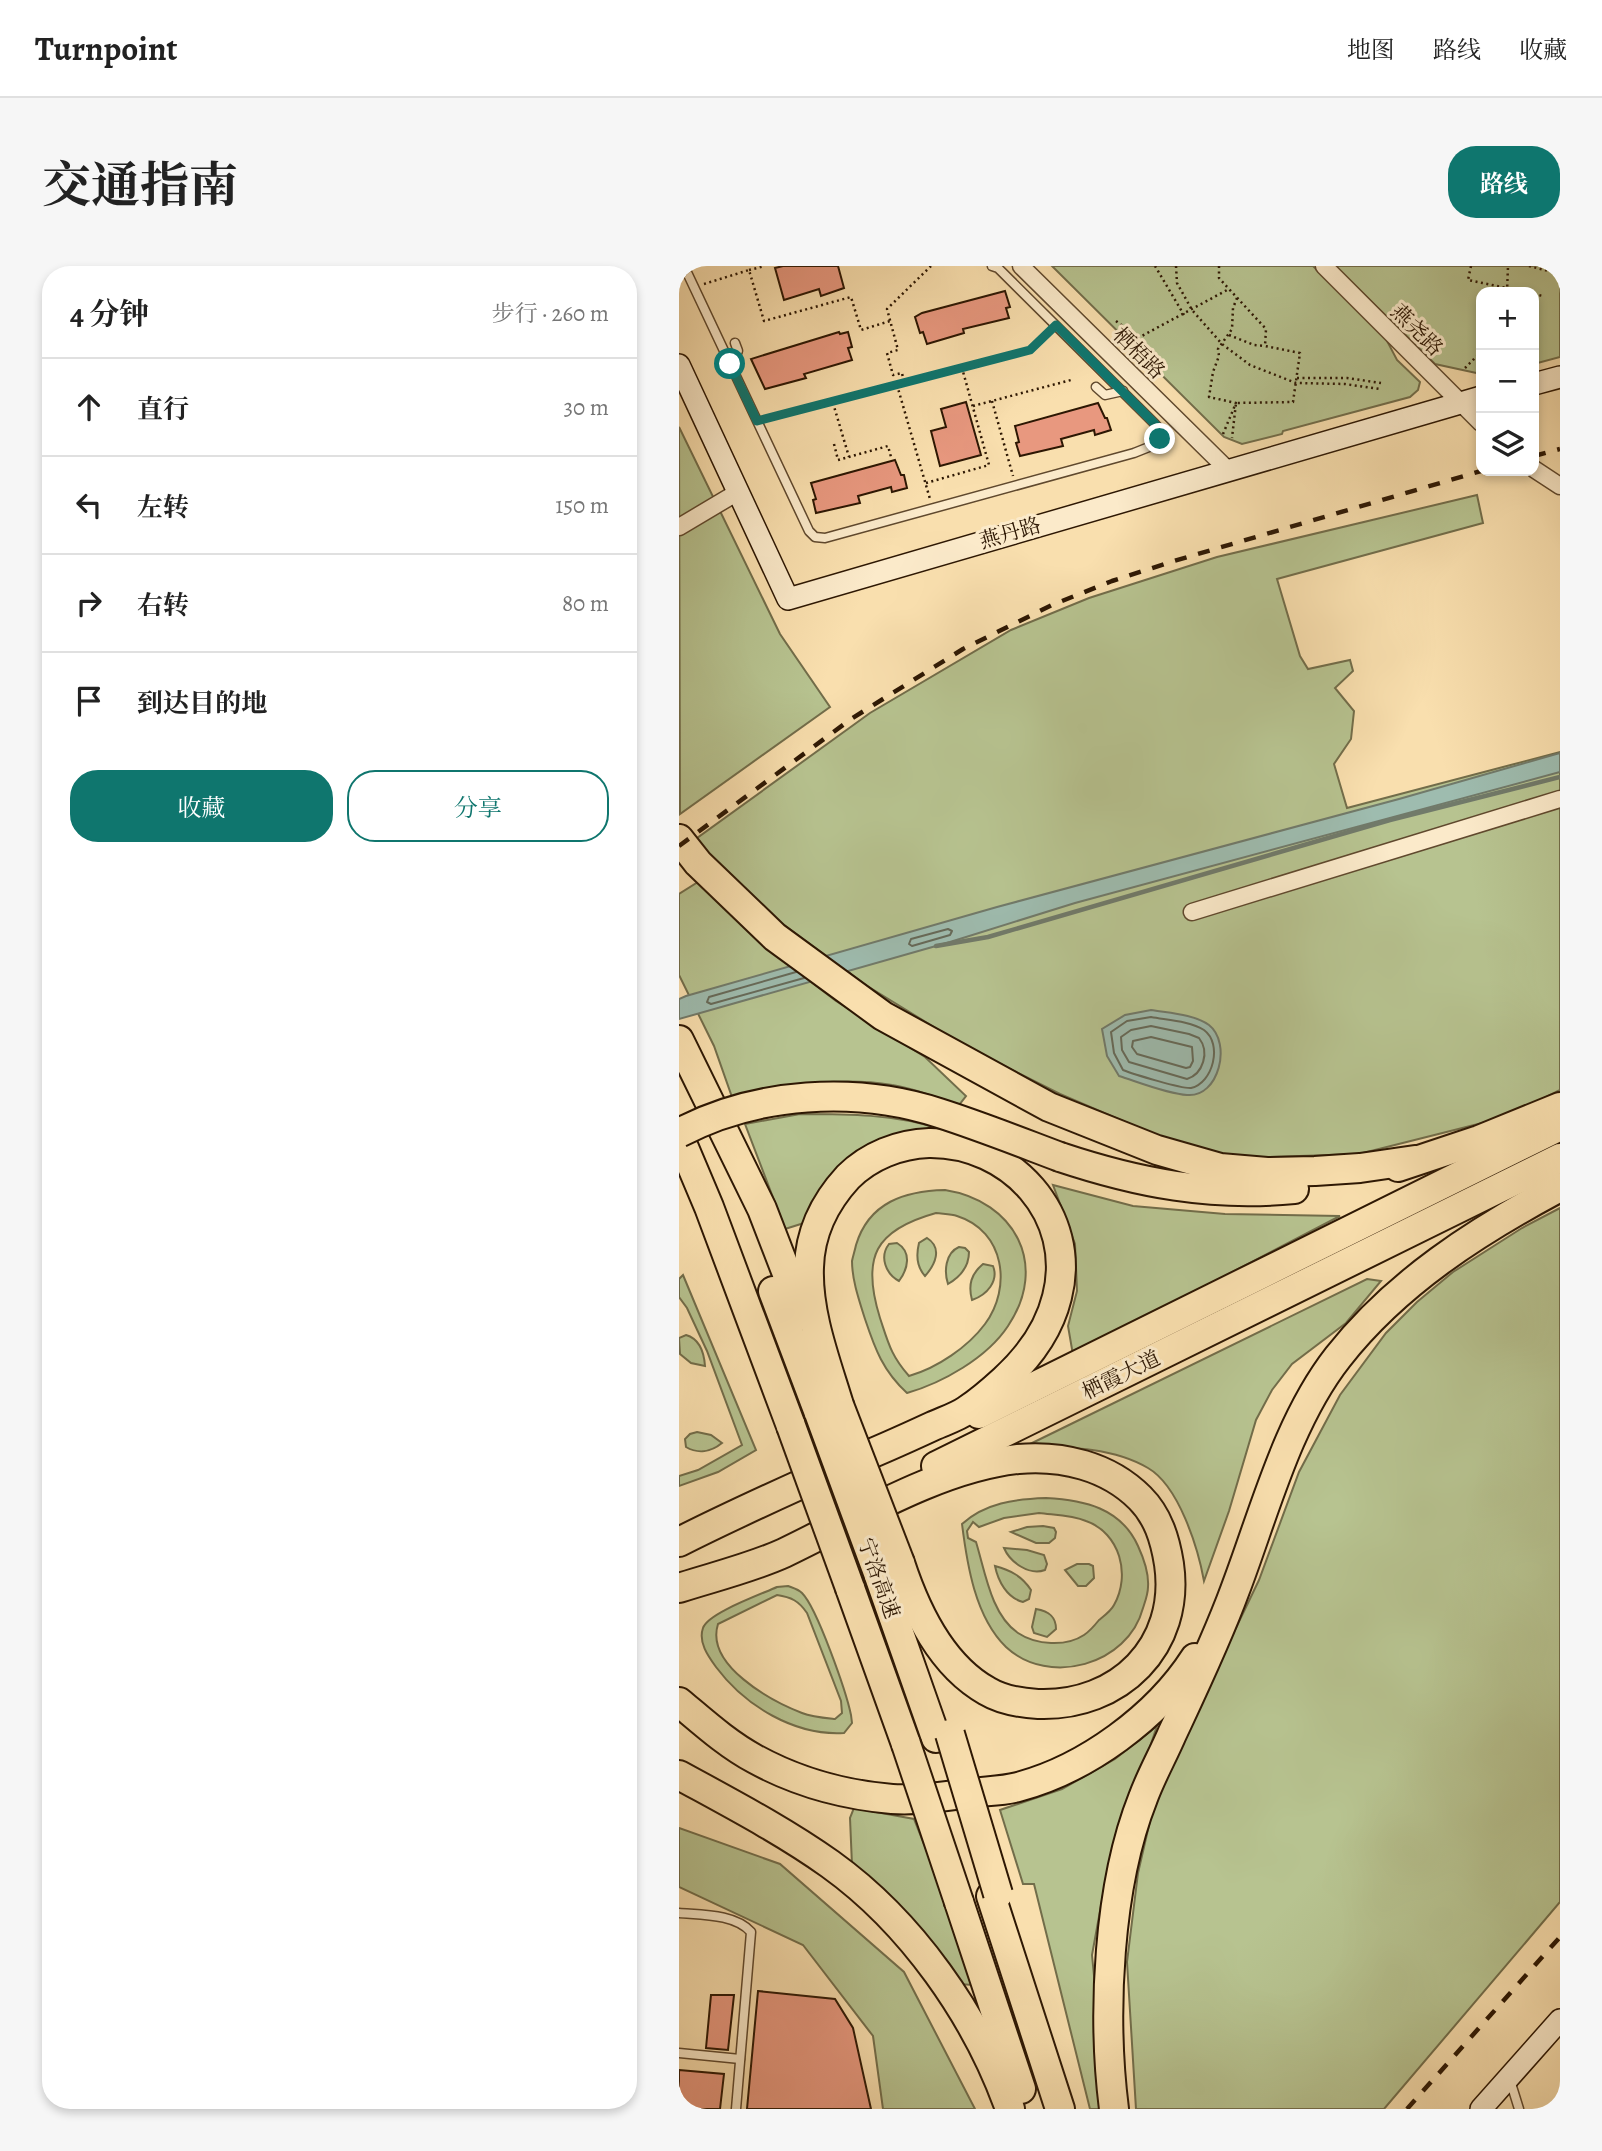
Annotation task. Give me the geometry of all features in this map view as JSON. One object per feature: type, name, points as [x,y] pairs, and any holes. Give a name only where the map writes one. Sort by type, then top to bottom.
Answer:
[{"type":"highway","points":[[679,839],[698,863],[775,937],[883,1016],[1049,1107],[1157,1150],[1220,1168],[1267,1172],[1303,1171],[1360,1168],[1415,1160]]},
{"type":"highway","points":[[679,1040],[762,1209],[829,1409]]},
{"type":"highway","name":"宁洛高速","points":[[679,1053],[775,1294],[829,1409],[894,1572],[1060,2109]]},
{"type":"highway","points":[[679,1134],[721,1115],[751,1107],[802,1098],[854,1096],[937,1112],[1060,1157],[1127,1177],[1194,1190],[1245,1192],[1338,1184],[1378,1174],[1479,1140],[1560,1107]]},
{"type":"highway","name":"栖霞大道","points":[[679,1550],[949,1429],[1560,1126]]},
{"type":"highway","name":"宁洛高速","points":[[679,1134],[791,1426],[906,1744],[1027,2109]]},
{"type":"highway","points":[[679,1542],[750,1506],[965,1412],[1005,1380],[1032,1350],[1058,1296],[1060,1255],[1052,1224],[1038,1196],[1006,1164],[982,1152],[952,1145],[912,1144],[868,1161],[853,1172],[830,1199],[815,1230],[810,1250],[809,1280],[823,1351],[829,1409]]},
{"type":"highway","name":"栖霞大道","points":[[679,1587],[999,1436],[1560,1158]]},
{"type":"highway","points":[[1114,2109],[1110,1971],[1117,1905],[1130,1841],[1143,1798],[1235,1592],[1269,1498],[1307,1406],[1336,1360],[1369,1320],[1427,1268],[1560,1187]]},
{"type":"highway","points":[[679,1587],[780,1555],[911,1490],[981,1467],[1017,1459],[1037,1458],[1074,1462],[1096,1469],[1118,1479],[1149,1507],[1166,1546],[1171,1600],[1166,1621],[1150,1654],[1116,1685],[1094,1696],[1073,1702],[1030,1703],[1009,1700],[988,1692],[949,1661],[894,1572]]},
{"type":"highway","points":[[679,1702],[736,1748],[756,1760],[811,1783],[846,1793],[893,1799],[920,1799],[1018,1787],[1066,1769],[1132,1727],[1176,1684],[1235,1592]]},
{"type":"highway","points":[[679,1775],[750,1814],[832,1866],[875,1903],[917,1947],[972,2023],[1000,2081],[1010,2109]]},
{"type":"highway","points":[[679,1785],[750,1814]]},
{"type":"street","name":"栖梧路","points":[[1021,266],[1228,470]]},
{"type":"street","name":"燕尧路","points":[[1324,266],[1476,418]]},
{"type":"street","name":"燕丹路","points":[[679,365],[788,599],[1476,398]]},
{"type":"street","points":[[1539,383],[1560,377]]},
{"type":"street","points":[[1539,471],[1560,486]]},
{"type":"street","points":[[679,527],[738,492]]},
{"type":"street","points":[[1192,912],[1560,799]]},
{"type":"street","points":[[1481,2109],[1560,2020]]},
{"type":"lane","points":[[684,266],[809,531],[815,537],[825,538],[1134,453],[1160,439],[1162,432],[1123,391],[998,268],[992,266]]},
{"type":"lane","points":[[730,364],[738,351],[735,343]]},
{"type":"lane","points":[[1096,387],[1105,395],[1123,391]]},
{"type":"lane","points":[[679,1913],[720,1917],[745,1925],[751,1932],[736,2109]]},
{"type":"lane","points":[[679,2053],[740,2059]]},
{"type":"lane","points":[[1510,2077],[1519,2109]]},
{"type":"path","points":[[694,286],[765,266]]},
{"type":"path","points":[[904,383],[902,373],[893,375],[887,353],[898,350],[887,309],[931,266]]},
{"type":"path","points":[[1155,266],[1184,315]]},
{"type":"path","points":[[1176,266],[1177,283],[1192,310],[1222,344],[1250,365],[1296,383],[1345,384],[1380,389]]},
{"type":"path","points":[[1219,266],[1219,278],[1266,329],[1265,346]]},
{"type":"path","points":[[1471,266],[1468,280],[1495,287]]},
{"type":"path","points":[[1507,287],[1508,266]]},
{"type":"path","points":[[1529,266],[1560,274]]},
{"type":"path","points":[[749,270],[764,321],[851,297],[861,330],[891,321]]},
{"type":"path","points":[[1116,321],[1138,338],[1229,289]]},
{"type":"path","points":[[1539,295],[1543,296]]},
{"type":"path","points":[[1229,335],[1254,345],[1300,353],[1293,402],[1235,403],[1209,397],[1219,356],[1218,349],[1229,335],[1237,298]]},
{"type":"path","points":[[757,421],[1030,350],[1056,325]]},
{"type":"path","points":[[1465,368],[1476,358]]},
{"type":"path","points":[[926,483],[989,465],[962,368]]},
{"type":"path","points":[[1296,378],[1346,378],[1381,383]]},
{"type":"path","points":[[973,406],[1071,380]]},
{"type":"path","points":[[897,385],[933,508]]},
{"type":"path","points":[[833,401],[849,457]]},
{"type":"path","points":[[992,401],[1016,485]]},
{"type":"path","points":[[1223,434],[1235,403]]},
{"type":"path","points":[[1232,438],[1235,403]]},
{"type":"path","points":[[834,444],[838,460],[888,446],[891,457]]},
{"type":"green space","points":[[1052,266],[1313,266],[1385,337],[1397,360],[1420,382],[1418,390],[1410,397],[1242,444],[1224,437]]},
{"type":"green space","points":[[1335,266],[1560,266],[1560,357],[1539,363],[1539,287],[1476,287],[1476,373],[1435,364]]},
{"type":"green space","points":[[679,427],[780,634],[830,707],[680,814]]},
{"type":"green space","points":[[1477,495],[1483,523],[1277,579],[1300,656],[1308,669],[1350,660],[1353,671],[1335,688],[1354,711],[1351,739],[1334,764],[1347,808],[1560,752],[1560,1090],[1506,1117],[1359,1154],[1236,1158],[1167,1140],[1060,1094],[963,1045],[864,984],[753,902],[693,841],[870,713],[1011,630],[1089,598],[1217,557]]},
{"type":"green space","points":[[698,882],[764,946],[836,1001],[925,1057],[966,1096],[959,1105],[900,1086],[872,1082],[791,1086],[732,1097],[714,1046],[679,975],[679,894]]},
{"type":"green space","points":[[800,1114],[905,1120],[940,1129],[939,1137],[913,1135],[804,1223],[785,1229],[745,1124]]},
{"type":"green space","points":[[1053,1185],[1133,1206],[1225,1214],[1340,1216],[1073,1355],[1068,1326],[1077,1291],[1075,1244]]},
{"type":"green space","points":[[945,1190],[969,1196],[990,1207],[1007,1222],[1018,1239],[1025,1259],[1025,1281],[1020,1303],[1008,1326],[988,1349],[949,1376],[907,1393],[886,1368],[876,1350],[858,1297],[852,1261],[862,1230],[879,1209],[903,1197]],"holes":[[[936,1213],[957,1216],[973,1223],[985,1234],[994,1247],[999,1262],[999,1294],[994,1310],[970,1341],[941,1362],[909,1376],[894,1355],[880,1318],[874,1297],[873,1262],[886,1238],[899,1228]]]},
{"type":"green space","points":[[1560,1208],[1560,1902],[1384,2109],[1136,2109],[1127,1962],[1138,1873],[1150,1821],[1169,1767],[1259,1580],[1299,1472],[1340,1395],[1386,1333],[1453,1272],[1522,1228]]},
{"type":"green space","points":[[927,1238],[935,1247],[936,1257],[925,1276],[918,1264],[917,1252],[919,1243]]},
{"type":"green space","points":[[897,1243],[907,1256],[905,1271],[899,1281],[887,1270],[884,1260],[889,1244]]},
{"type":"green space","points":[[959,1247],[969,1252],[966,1267],[948,1284],[948,1258]]},
{"type":"green space","points":[[983,1264],[993,1266],[993,1282],[987,1291],[972,1300],[972,1280]]},
{"type":"green space","points":[[683,1275],[756,1450],[718,1472],[679,1486],[679,1476],[698,1470],[742,1445],[707,1351],[679,1297],[679,1279]]},
{"type":"green space","points":[[1367,1279],[1381,1281],[1346,1323],[1292,1364],[1272,1390],[1256,1420],[1229,1511],[1204,1581],[1192,1535],[1178,1503],[1159,1477],[1148,1468],[1105,1452],[1026,1446]]},
{"type":"green space","points":[[686,1335],[700,1347],[705,1366],[691,1363],[680,1354],[679,1338]]},
{"type":"green space","points":[[697,1432],[711,1435],[722,1443],[704,1451],[686,1447],[685,1439]]},
{"type":"green space","points":[[1046,1498],[1074,1501],[1100,1508],[1122,1523],[1138,1546],[1148,1577],[1143,1608],[1135,1628],[1121,1644],[1104,1656],[1085,1664],[1043,1666],[1024,1659],[1006,1647],[987,1621],[974,1589],[962,1524],[980,1511],[991,1507],[1012,1501]],"holes":[[[1039,1513],[1075,1518],[1098,1527],[1114,1545],[1122,1568],[1119,1593],[1111,1609],[1084,1635],[1060,1643],[1033,1640],[1009,1625],[995,1604],[976,1542],[968,1538],[967,1531],[973,1522],[979,1527],[1004,1518]]]},
{"type":"green space","points":[[1027,1527],[1054,1528],[1056,1532],[1055,1538],[1049,1543],[1036,1543],[1011,1532]]},
{"type":"green space","points":[[1004,1548],[1044,1555],[1047,1564],[1045,1570],[1033,1571],[1021,1567]]},
{"type":"green space","points":[[1077,1564],[1093,1566],[1094,1578],[1086,1586],[1078,1586],[1065,1570]]},
{"type":"green space","points":[[995,1566],[1020,1577],[1031,1590],[1029,1599],[1023,1602],[1012,1597],[1001,1583]]},
{"type":"green space","points":[[788,1586],[800,1592],[823,1632],[851,1715],[852,1723],[844,1733],[826,1733],[790,1724],[756,1706],[728,1681],[705,1649],[702,1633],[707,1622],[725,1610],[777,1587]],"holes":[[[777,1595],[791,1598],[807,1613],[841,1701],[842,1713],[835,1719],[806,1714],[774,1700],[743,1679],[721,1654],[717,1639],[718,1624]]]},
{"type":"green space","points":[[1036,1609],[1048,1613],[1055,1621],[1056,1629],[1047,1637],[1034,1633],[1032,1627]]},
{"type":"green space","points":[[1157,1726],[1106,1878],[1092,1955],[1107,2109],[1090,2109],[1034,1884],[1023,1884],[1000,1810],[1062,1789],[1115,1759]]},
{"type":"green space","points":[[854,1808],[914,1819],[966,1951],[974,1985],[957,1984],[852,1865],[850,1818]]},
{"type":"green space","points":[[679,1828],[780,1864],[904,1972],[975,2109],[883,2109],[873,2036],[803,1945],[679,1887]]},
{"type":"water","points":[[1560,753],[1560,772],[1075,903],[950,942],[679,1019],[679,999],[686,996],[997,907]]},
{"type":"water","points":[[1151,1010],[1196,1018],[1209,1025],[1216,1033],[1220,1044],[1219,1068],[1207,1088],[1198,1094],[1179,1094],[1119,1076],[1107,1056],[1102,1029],[1125,1015]]},
{"type":"building","points":[[838,266],[844,288],[821,296],[819,289],[784,300],[775,268]]},
{"type":"building","points":[[1005,291],[1010,307],[1006,308],[1009,318],[963,329],[964,333],[927,344],[923,332],[920,333],[915,317],[922,313]]},
{"type":"building","points":[[839,332],[848,332],[852,347],[848,348],[852,360],[804,374],[806,378],[765,389],[751,359]]},
{"type":"building","points":[[966,402],[981,455],[940,466],[931,431],[946,427],[941,409]]},
{"type":"building","points":[[1098,403],[1111,430],[1095,435],[1094,430],[1061,439],[1063,446],[1020,456],[1015,426]]},
{"type":"building","points":[[895,460],[901,475],[904,475],[907,488],[892,492],[891,487],[858,496],[860,503],[816,513],[813,500],[816,499],[811,483]]},
{"type":"building","points":[[758,1991],[835,1999],[853,2028],[871,2109],[747,2109]]},
{"type":"building","points":[[711,1995],[734,1995],[728,2050],[706,2048]]},
{"type":"building","points":[[679,2070],[724,2074],[720,2109],[679,2109]]},
{"type":"waterway","points":[[936,946],[988,937],[1390,820],[1560,777]]},
{"type":"railway","points":[[1539,455],[1560,449]]},
{"type":"railway","points":[[679,846],[851,719],[963,649],[1052,605],[1112,581],[1174,561],[1476,472]]},
{"type":"railway","points":[[1407,2109],[1560,1937]]},
{"type":"route","points":[[730,364],[757,421],[1030,350],[1056,325],[1154,423],[1162,432],[1160,439]]}]
